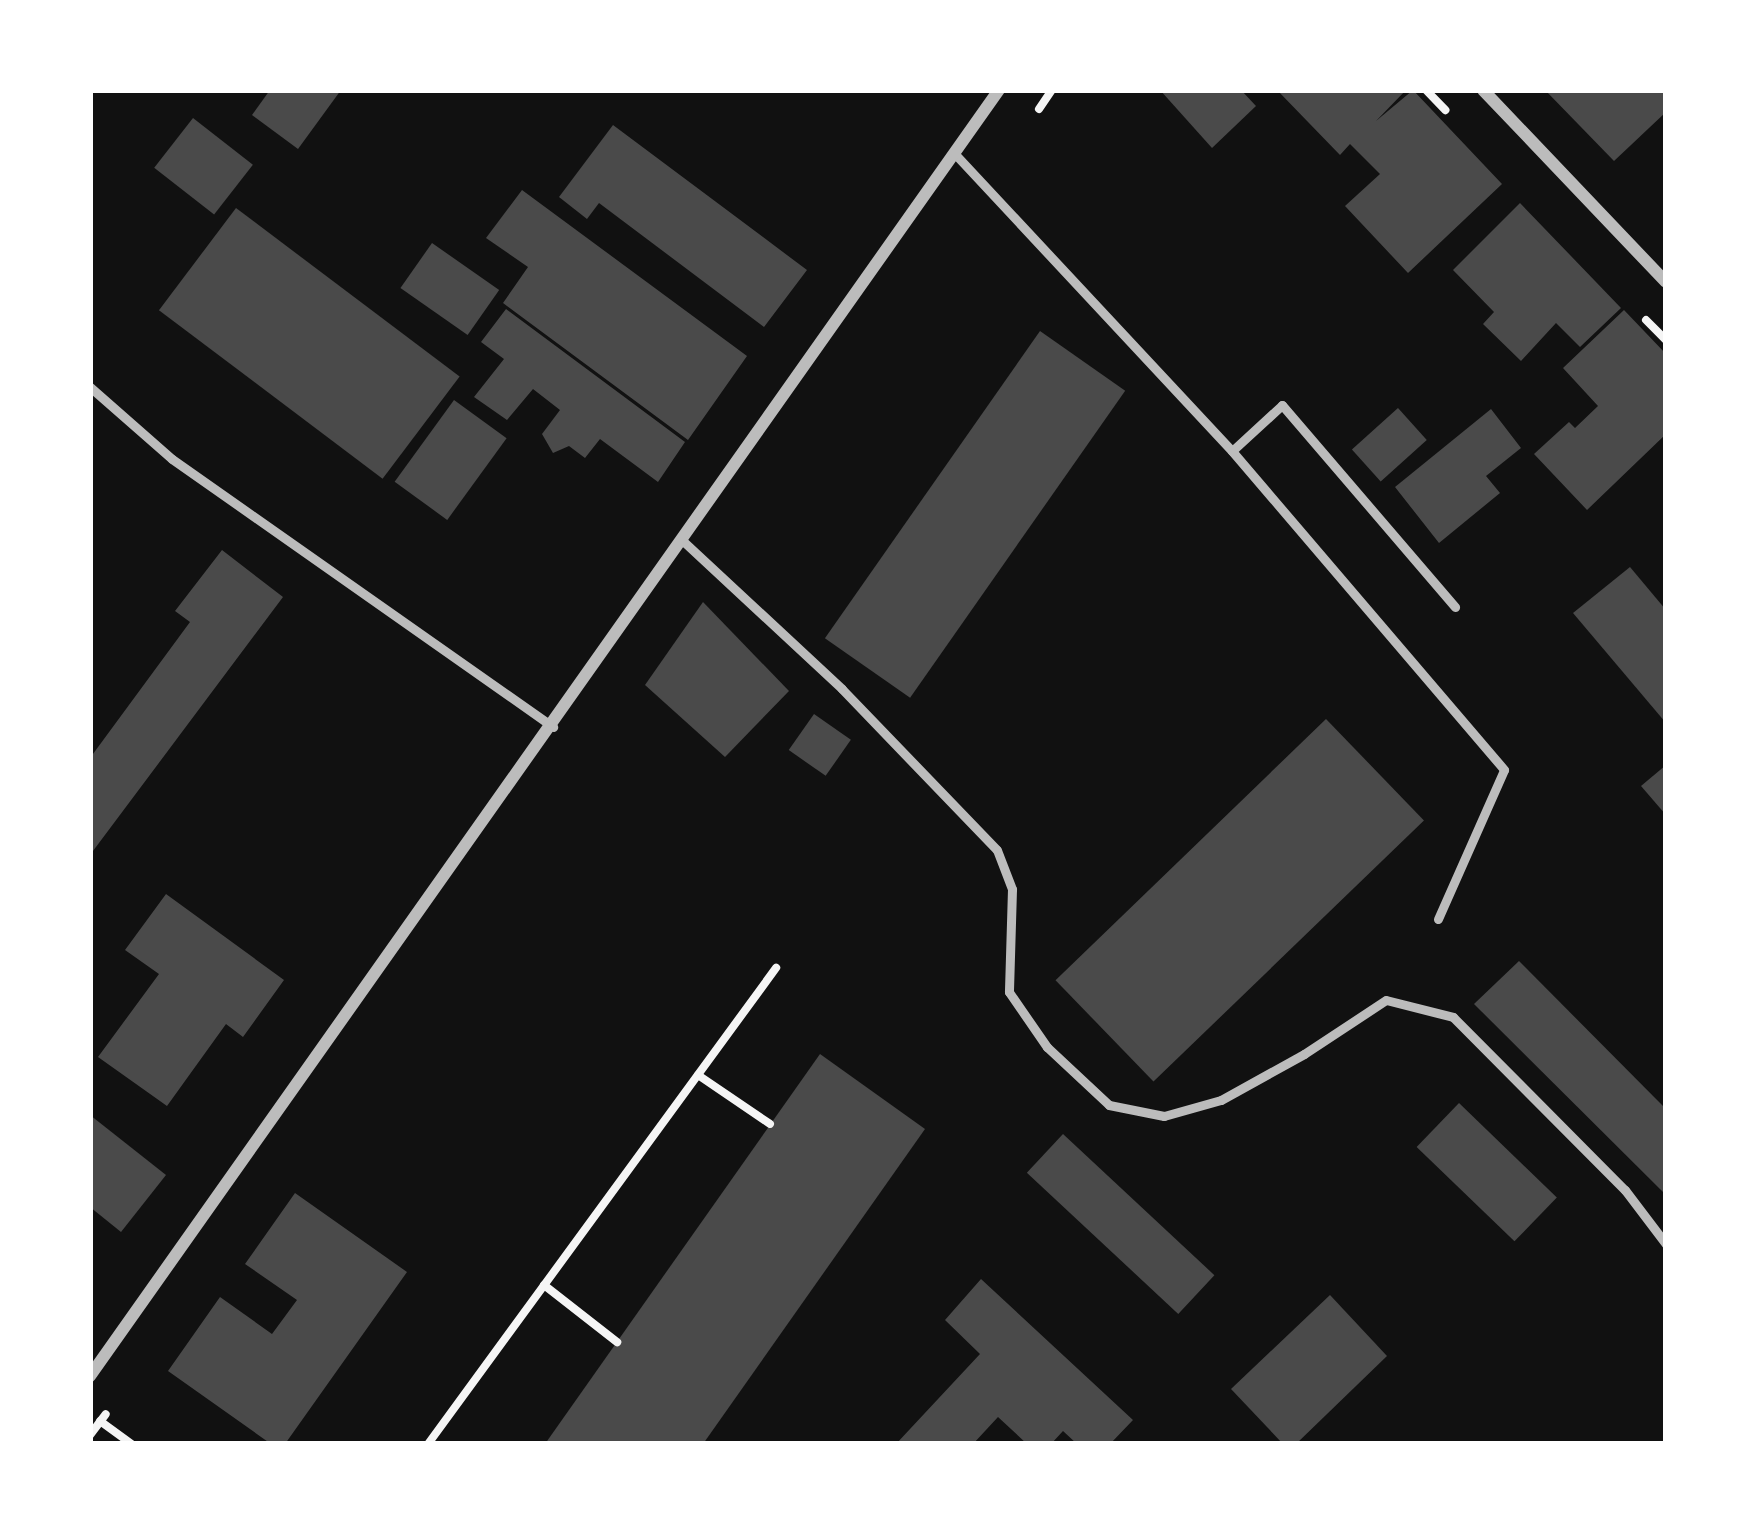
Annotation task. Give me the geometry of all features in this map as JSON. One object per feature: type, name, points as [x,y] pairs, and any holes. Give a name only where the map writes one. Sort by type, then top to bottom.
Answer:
[{"type":"street","points":[[90,1376],[999,90]]},
{"type":"street","points":[[1483,90],[1666,282]]},
{"type":"lane","points":[[955,154],[1232,451],[1504,770],[1438,919]]},
{"type":"lane","points":[[90,387],[172,459],[553,727]]},
{"type":"lane","points":[[1232,451],[1282,405],[1455,607]]},
{"type":"lane","points":[[683,541],[842,689],[997,850],[1012,890],[1009,992],[1046,1047],[1109,1105],[1164,1116],[1221,1100],[1386,1000],[1453,1017],[1625,1190],[1666,1244]]},
{"type":"path","points":[[428,1444],[776,968]]},
{"type":"path","points":[[698,1075],[770,1124]]},
{"type":"path","points":[[544,1285],[616,1342]]},
{"type":"path","points":[[100,1421],[132,1444]]},
{"type":"building","points":[[270,90],[341,90],[298,149],[252,115]]},
{"type":"building","points":[[1160,90],[1241,90],[1256,106],[1212,148]]},
{"type":"building","points":[[1277,90],[1406,90],[1376,121],[1413,90],[1502,184],[1408,273],[1345,206],[1380,174],[1350,144],[1340,155]]},
{"type":"building","points":[[1545,90],[1666,90],[1666,112],[1614,161]]},
{"type":"building","points":[[193,118],[253,165],[214,214],[154,168]]},
{"type":"building","points":[[613,125],[807,270],[764,327],[599,203],[587,219],[559,197]]},
{"type":"building","points":[[522,190],[747,356],[688,440],[503,303],[528,267],[486,238]]},
{"type":"building","points":[[1520,203],[1621,308],[1580,347],[1556,323],[1521,361],[1483,324],[1494,312],[1453,270]]},
{"type":"building","points":[[236,208],[460,377],[383,479],[159,310]]},
{"type":"building","points":[[432,243],[499,290],[468,335],[400,288]]},
{"type":"building","points":[[506,309],[685,442],[658,482],[600,439],[585,458],[569,446],[553,453],[542,434],[560,410],[533,389],[507,420],[474,397],[504,359],[481,342]]},
{"type":"building","points":[[1624,310],[1666,354],[1666,434],[1587,510],[1534,454],[1569,422],[1575,428],[1598,406],[1563,368]]},
{"type":"building","points":[[1040,331],[1125,391],[910,698],[825,638]]},
{"type":"building","points":[[454,400],[507,438],[447,520],[395,482]]},
{"type":"building","points":[[1398,408],[1427,440],[1381,481],[1352,449]]},
{"type":"building","points":[[1491,409],[1521,448],[1486,476],[1500,493],[1439,543],[1395,487]]},
{"type":"building","points":[[222,550],[283,597],[90,855],[90,758],[190,622],[175,611]]},
{"type":"building","points":[[1630,567],[1666,610],[1666,723],[1573,613]]},
{"type":"building","points":[[703,602],[789,691],[725,757],[645,685]]},
{"type":"building","points":[[814,714],[851,740],[826,776],[789,750]]},
{"type":"building","points":[[1326,719],[1424,820],[1153,1082],[1056,980]]},
{"type":"building","points":[[1666,765],[1666,815],[1641,786]]},
{"type":"building","points":[[166,894],[284,980],[243,1037],[226,1024],[167,1106],[98,1057],[159,974],[125,950]]},
{"type":"building","points":[[1519,961],[1666,1109],[1666,1195],[1474,1004]]},
{"type":"building","points":[[820,1054],[925,1129],[703,1444],[545,1444]]},
{"type":"building","points":[[1459,1103],[1557,1197],[1514,1241],[1417,1147]]},
{"type":"building","points":[[90,1115],[166,1175],[121,1232],[90,1207]]},
{"type":"building","points":[[1063,1134],[1214,1275],[1178,1314],[1027,1173]]},
{"type":"building","points":[[295,1193],[407,1272],[285,1444],[271,1444],[168,1371],[220,1297],[272,1334],[297,1300],[245,1264]]},
{"type":"building","points":[[981,1279],[1133,1420],[1110,1444],[1077,1444],[1063,1431],[1051,1444],[1027,1444],[998,1417],[973,1444],[896,1444],[980,1354],[945,1320]]},
{"type":"building","points":[[1330,1295],[1387,1356],[1296,1444],[1283,1444],[1231,1389]]}]
